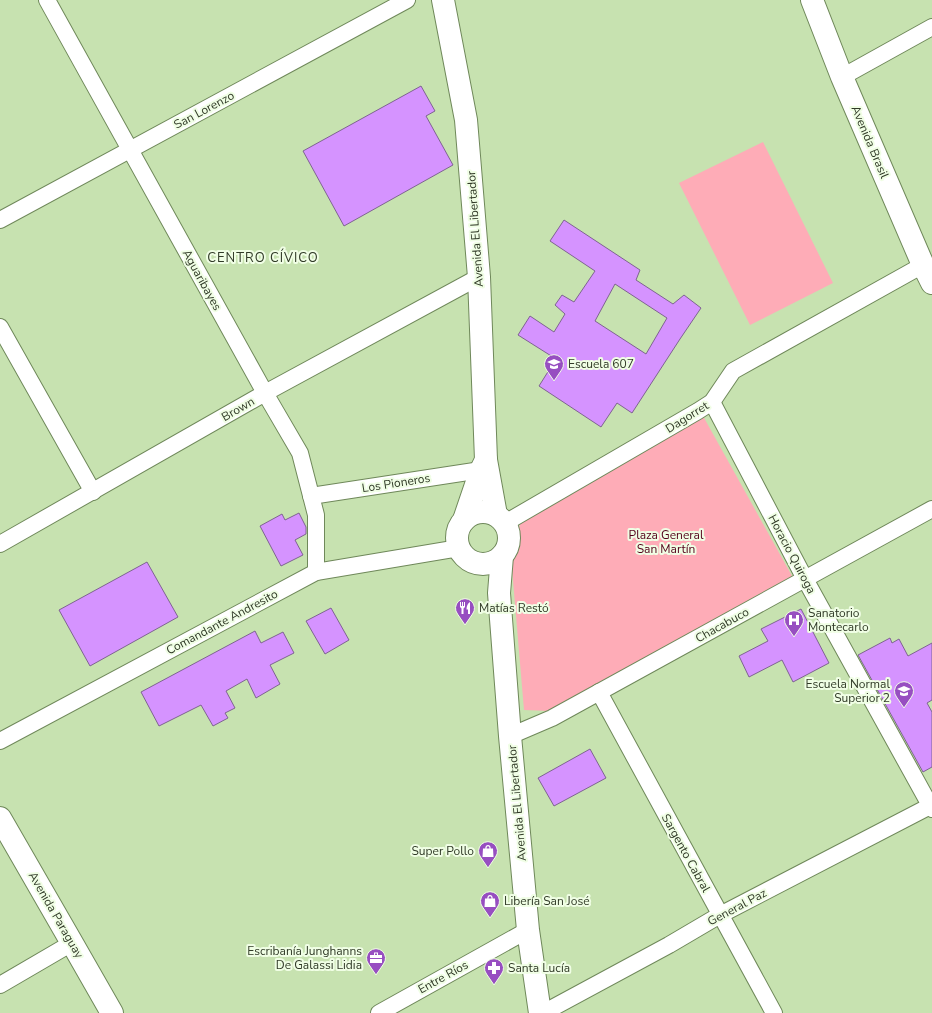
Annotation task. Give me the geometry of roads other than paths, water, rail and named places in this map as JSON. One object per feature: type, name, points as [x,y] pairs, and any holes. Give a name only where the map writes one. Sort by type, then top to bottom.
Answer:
[{"type":"main road","name":"Avenida El Libertador","points":[[443,0],[466,120],[478,277],[483,465],[501,519]]},
{"type":"main road","name":"Avenida Brasil","points":[[812,0],[842,77],[927,274]]},
{"type":"main road","name":"Avenida El Libertador","points":[[464,520],[483,465]]},
{"type":"main road","points":[[485,512],[501,519],[509,534],[508,546],[502,556],[492,563],[481,564],[469,561],[458,548],[457,541],[458,530],[464,520],[474,513],[485,512]]},
{"type":"main road","name":"Avenida El Libertador","points":[[502,556],[499,593],[510,736],[528,930],[540,1013]]},
{"type":"main road","name":"Avenida El Libertador","points":[[481,564],[499,593]]},
{"type":"main road","name":"Avenida Paraguay","points":[[0,818],[112,1013]]},
{"type":"street","name":"Aguaribayes","points":[[47,0],[265,393],[300,453],[316,515],[316,572]]},
{"type":"street","name":"San Lorenzo","points":[[0,220],[407,0]]},
{"type":"street","points":[[842,77],[932,27]]},
{"type":"street","name":"Dagorret","points":[[501,519],[692,415],[712,402],[733,371],[927,274]]},
{"type":"street","name":"Brown","points":[[0,544],[265,393],[478,277]]},
{"type":"street","points":[[0,327],[93,492]]},
{"type":"street","name":"Horacio Quiroga","points":[[712,402],[805,579],[931,807]]},
{"type":"street","name":"Los Pioneros","points":[[311,496],[483,465]]},
{"type":"street","name":"Chacabuco","points":[[510,736],[552,718],[932,509]]},
{"type":"street","name":"Comandante Andresito","points":[[0,741],[316,572],[458,548]]},
{"type":"street","name":"Sargento Cabral","points":[[599,692],[774,1013]]},
{"type":"street","name":"General Paz","points":[[543,1013],[720,915],[931,807]]},
{"type":"street","name":"Entre Ríos","points":[[379,1013],[528,930]]},
{"type":"street","points":[[0,985],[72,943]]},
{"type":"place","name":"Escuela 607","points":[[554,381]]},
{"type":"place","name":"Matías Restó","points":[[465,625]]},
{"type":"place","name":"Sanatorio Montecarlo","points":[[794,637]]},
{"type":"place","name":"Escuela Normal Superior 2","points":[[904,708]]},
{"type":"place","name":"Super Pollo","points":[[488,868]]},
{"type":"place","name":"Libería San José","points":[[490,918]]},
{"type":"place","name":"Escribanía Junghanns De Galassi Lidia","points":[[376,975]]},
{"type":"place","name":"Santa Lucía","points":[[494,985]]},
{"type":"district","name":"CENTRO CÍVICO","points":[[263,258]]},
{"type":"park label","name":"Plaza General San Martín","points":[[666,542]]}]
